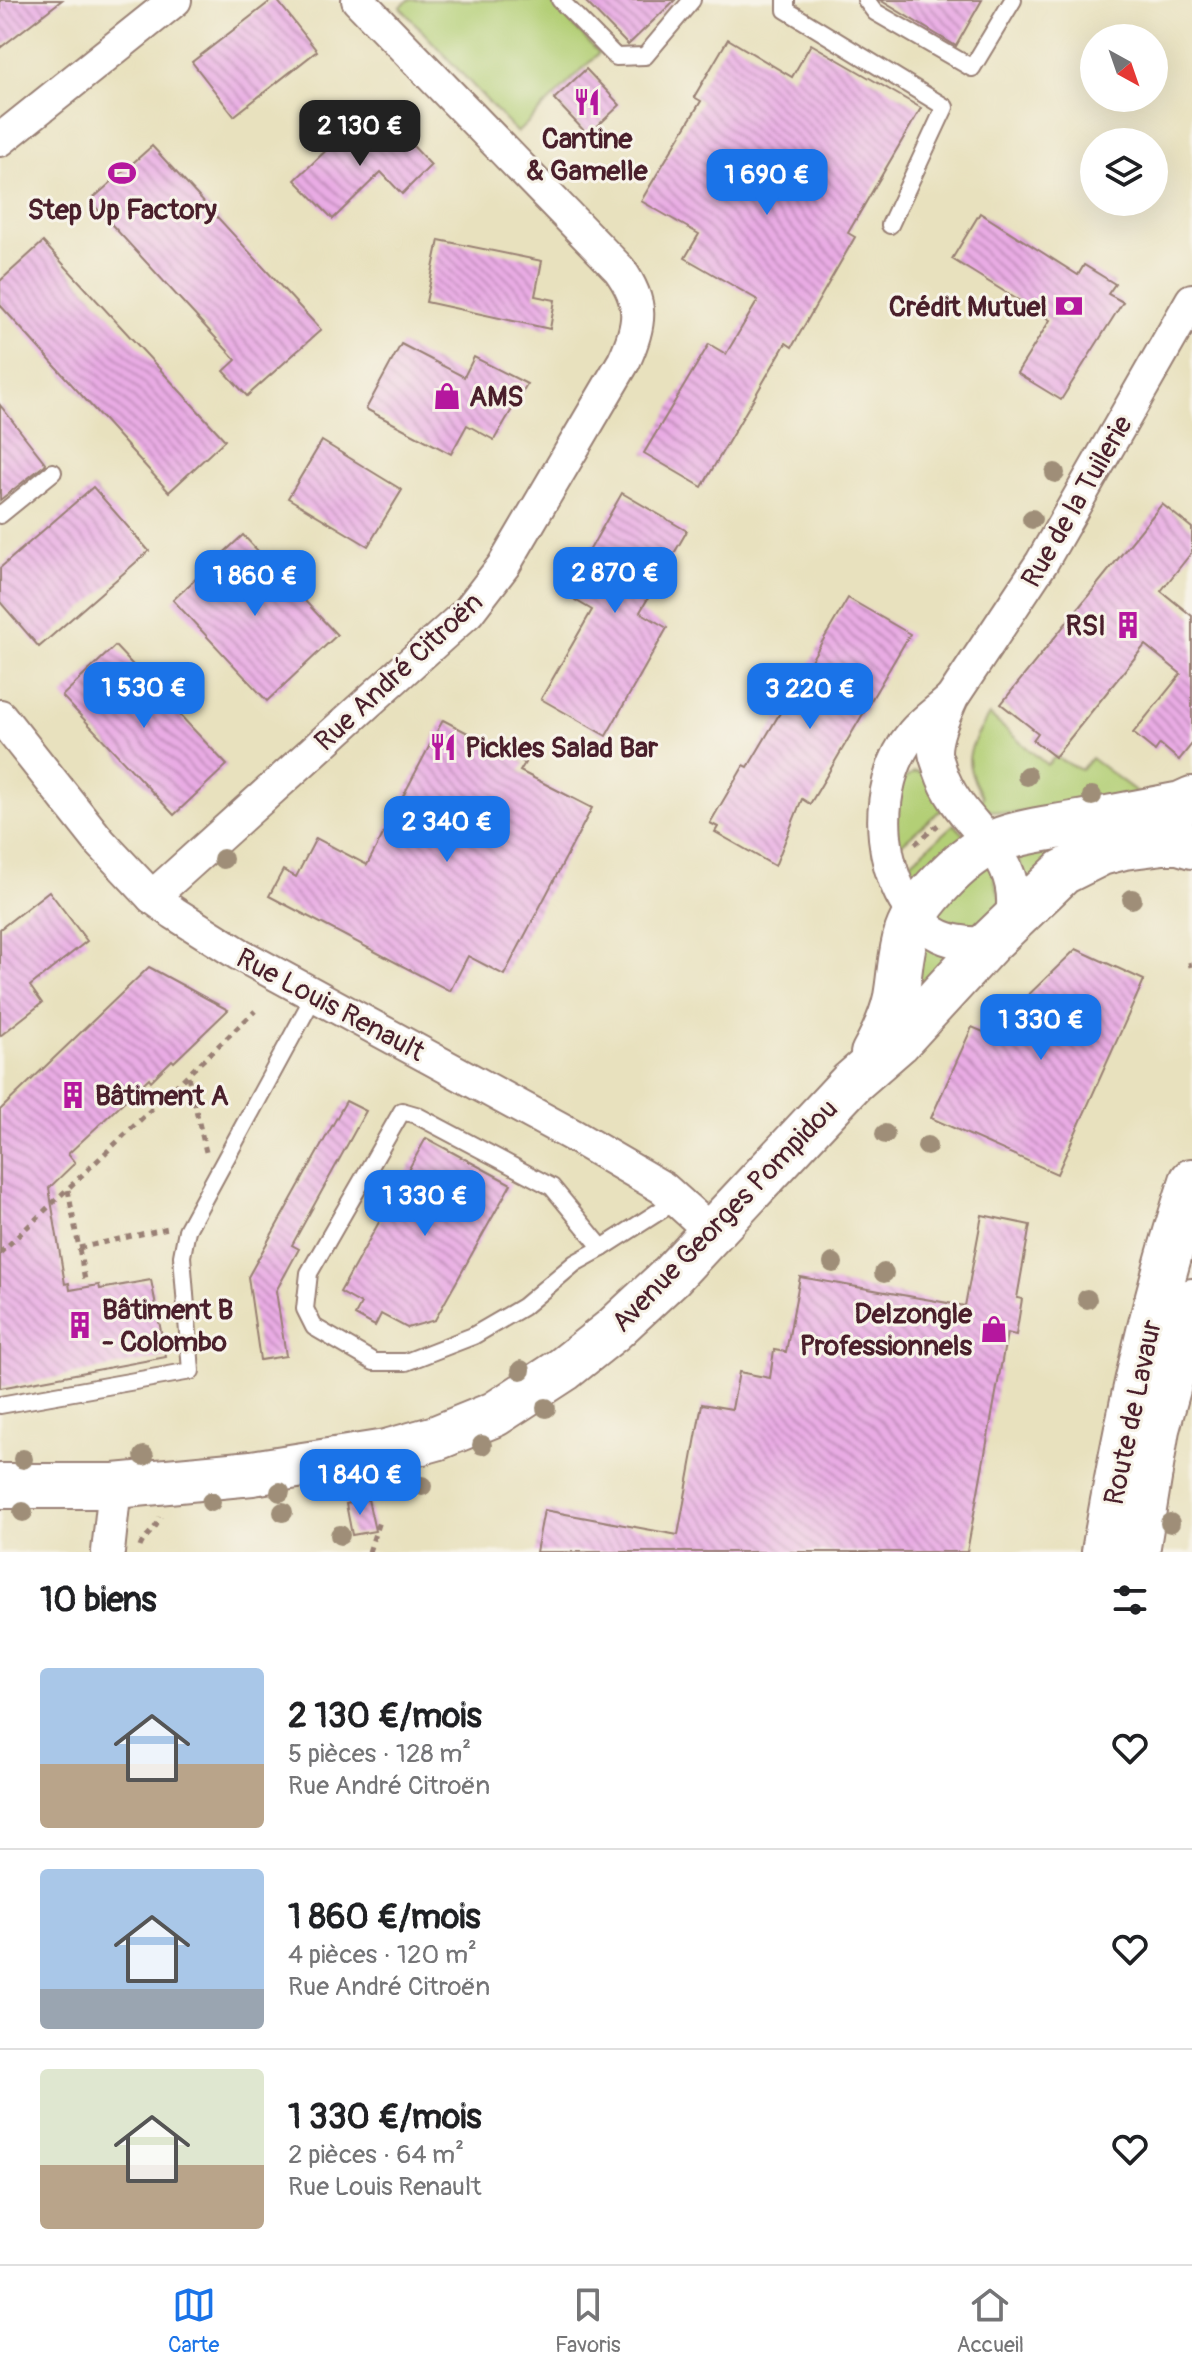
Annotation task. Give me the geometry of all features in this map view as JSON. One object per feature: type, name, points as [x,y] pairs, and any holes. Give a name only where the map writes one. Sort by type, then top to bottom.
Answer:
[{"type":"main road","name":"Avenue Georges Pompidou","points":[[852,1082],[872,1055],[888,1024],[896,998],[903,946],[915,916],[951,874],[991,843],[1181,804],[1192,799]]},
{"type":"main road","name":"Avenue Georges Pompidou","points":[[0,1486],[115,1486],[252,1473],[386,1452],[478,1422],[532,1392],[591,1347],[670,1277],[852,1082],[898,1042],[1000,933],[1063,872],[1101,853],[1148,843],[1179,842],[1192,846]]},
{"type":"main road","name":"Route de Lavaur","points":[[1104,1552],[1129,1415],[1155,1308],[1192,1181]]},
{"type":"main road","name":"Route de Lavaur","points":[[1137,1552],[1157,1429],[1192,1301]]},
{"type":"street","points":[[0,140],[175,0]]},
{"type":"street","name":"Rue André Citroën","points":[[152,897],[468,612],[504,565],[624,361],[636,335],[638,315],[635,293],[619,269],[358,0]]},
{"type":"street","name":"Rue de la Tuilerie","points":[[1000,933],[1014,888],[1009,870],[991,843],[947,790],[935,753],[942,723],[952,698],[1042,562],[1192,300]]},
{"type":"street","name":"Rue de la Tuilerie","points":[[915,916],[891,865],[882,813],[889,781],[911,734],[952,698]]},
{"type":"street","name":"Rue Louis Renault","points":[[0,716],[100,842],[152,897],[201,931],[314,996],[574,1136],[663,1188],[712,1232]]},
{"type":"street","points":[[915,916],[936,934],[954,941],[1000,933]]},
{"type":"street","points":[[108,1552],[115,1486]]},
{"type":"lane","points":[[560,0],[616,57],[645,56],[692,0]]},
{"type":"lane","points":[[786,0],[786,10],[817,31],[945,107],[890,225]]},
{"type":"lane","points":[[866,0],[875,12],[972,68],[1013,0]]},
{"type":"lane","points":[[0,515],[53,472]]},
{"type":"lane","points":[[0,1405],[191,1371],[182,1256],[184,1242],[191,1223],[314,996]]},
{"type":"lane","points":[[602,1248],[552,1187],[416,1115],[402,1111],[309,1273],[305,1309],[314,1327],[374,1362],[406,1362],[473,1336],[523,1307],[575,1263],[602,1248],[677,1200]]},
{"type":"path","points":[[891,865],[959,807]]},
{"type":"path","points":[[0,1253],[255,1011]]},
{"type":"path","points":[[188,1075],[213,1183]]},
{"type":"path","points":[[68,1189],[85,1280]]},
{"type":"path","points":[[79,1248],[191,1223]]},
{"type":"path","points":[[139,1552],[141,1543],[159,1525],[161,1513]]},
{"type":"path","points":[[369,1552],[380,1518]]},
{"type":"green space","points":[[409,0],[549,0],[599,53],[517,133],[400,7]]},
{"type":"green space","points":[[989,715],[1047,765],[1055,757],[1081,770],[1091,758],[1138,793],[1009,814],[991,810],[979,802],[983,797],[969,764],[972,747]]},
{"type":"green space","points":[[914,772],[930,780],[942,809],[900,845],[894,825],[902,781]]},
{"type":"green space","points":[[954,824],[971,841],[920,891],[908,869],[909,864]]},
{"type":"green space","points":[[1098,829],[1028,884],[1017,857]]},
{"type":"green space","points":[[990,863],[1001,902],[986,924],[964,931],[937,919],[937,902]]},
{"type":"green space","points":[[915,943],[954,952],[896,1024]]},
{"type":"building","points":[[0,0],[62,0],[0,48]]},
{"type":"building","points":[[272,0],[277,0],[317,51],[234,116],[192,62]]},
{"type":"building","points":[[584,0],[675,0],[628,45]]},
{"type":"building","points":[[880,0],[982,0],[956,46]]},
{"type":"building","points":[[728,39],[792,77],[811,44],[921,108],[848,233],[855,237],[792,347],[786,343],[702,487],[644,453],[709,344],[726,354],[758,300],[685,258],[699,234],[641,201],[701,101],[694,97]]},
{"type":"building","name":"Cantine & Gamelle","points":[[586,69],[620,105],[588,135],[554,99]]},
{"type":"building","points":[[356,122],[373,140],[380,134],[386,140],[398,130],[431,165],[402,194],[381,172],[333,219],[295,180]]},
{"type":"building","points":[[152,146],[321,330],[247,396],[224,371],[236,360],[90,201]]},
{"type":"building","name":"Crédit Mutuel","points":[[980,213],[1078,275],[1084,265],[1115,284],[1108,294],[1123,302],[1061,400],[1017,373],[1050,320],[952,259]]},
{"type":"building","points":[[439,240],[542,261],[535,296],[555,300],[550,329],[426,302]]},
{"type":"building","points":[[43,242],[225,440],[169,492],[0,305],[0,281]]},
{"type":"building","name":"AMS","points":[[401,344],[464,377],[474,357],[527,384],[494,440],[467,425],[451,454],[366,409]]},
{"type":"building","points":[[0,405],[46,464],[0,500]]},
{"type":"building","points":[[322,441],[402,490],[368,546],[288,498]]},
{"type":"building","points":[[93,487],[149,551],[39,647],[0,602],[0,568]]},
{"type":"building","points":[[622,493],[687,531],[640,612],[667,628],[606,736],[541,699],[592,610],[570,597],[576,586],[571,583]]},
{"type":"building","name":"RSI","points":[[1162,504],[1192,528],[1192,552],[1161,591],[1192,616],[1192,744],[1179,760],[1160,744],[1155,751],[1133,733],[1181,674],[1145,645],[1055,757],[1033,740],[1038,733],[1001,704]]},
{"type":"building","points":[[243,535],[337,635],[267,701],[173,600]]},
{"type":"building","points":[[848,598],[910,634],[810,804],[802,799],[775,866],[715,832],[718,827],[710,823],[744,765],[748,767]]},
{"type":"building","points":[[115,646],[227,765],[174,815],[62,696]]},
{"type":"building","points":[[443,720],[525,763],[520,771],[592,808],[504,975],[468,956],[450,991],[269,896],[283,870],[296,877],[316,838],[367,865]]},
{"type":"building","points":[[49,891],[87,941],[30,986],[42,1003],[0,1036],[0,929]]},
{"type":"building","points":[[1076,949],[1144,980],[1057,1174],[931,1118],[972,1027],[988,1034]]},
{"type":"building","points":[[149,967],[228,1010],[174,1062],[172,1060],[151,1081],[149,1078],[68,1154],[75,1163],[49,1188],[65,1284],[69,1283],[70,1290],[99,1285],[100,1289],[151,1280],[166,1357],[0,1388],[0,1110]]},
{"type":"building","points":[[346,1101],[366,1111],[292,1245],[299,1249],[276,1291],[286,1356],[260,1360],[248,1277]]},
{"type":"building","points":[[426,1138],[511,1184],[435,1320],[407,1328],[381,1314],[375,1326],[355,1315],[361,1304],[340,1292]]},
{"type":"building","points":[[982,1215],[1030,1225],[1017,1298],[1022,1299],[1016,1335],[1007,1333],[967,1552],[536,1552],[544,1510],[678,1535],[702,1404],[732,1409],[739,1372],[770,1378],[774,1350],[786,1352],[800,1277],[965,1306]]},
{"type":"building","points":[[368,1499],[375,1531],[352,1535],[346,1504]]},
{"type":"place","name":"Cantine & Gamelle","points":[[587,102]]},
{"type":"place","name":"Step Up Factory","points":[[122,173]]},
{"type":"place","name":"Crédit Mutuel","points":[[1069,306]]},
{"type":"place","name":"AMS","points":[[447,396]]},
{"type":"place","name":"RSI","points":[[1128,625]]},
{"type":"place","name":"Pickles Salad Bar","points":[[443,747]]},
{"type":"place","name":"Bâtiment A","points":[[73,1095]]},
{"type":"place","name":"Bâtiment B - Colombo","points":[[80,1325]]},
{"type":"place","name":"Delzongle Professionnels","points":[[994,1329]]}]
